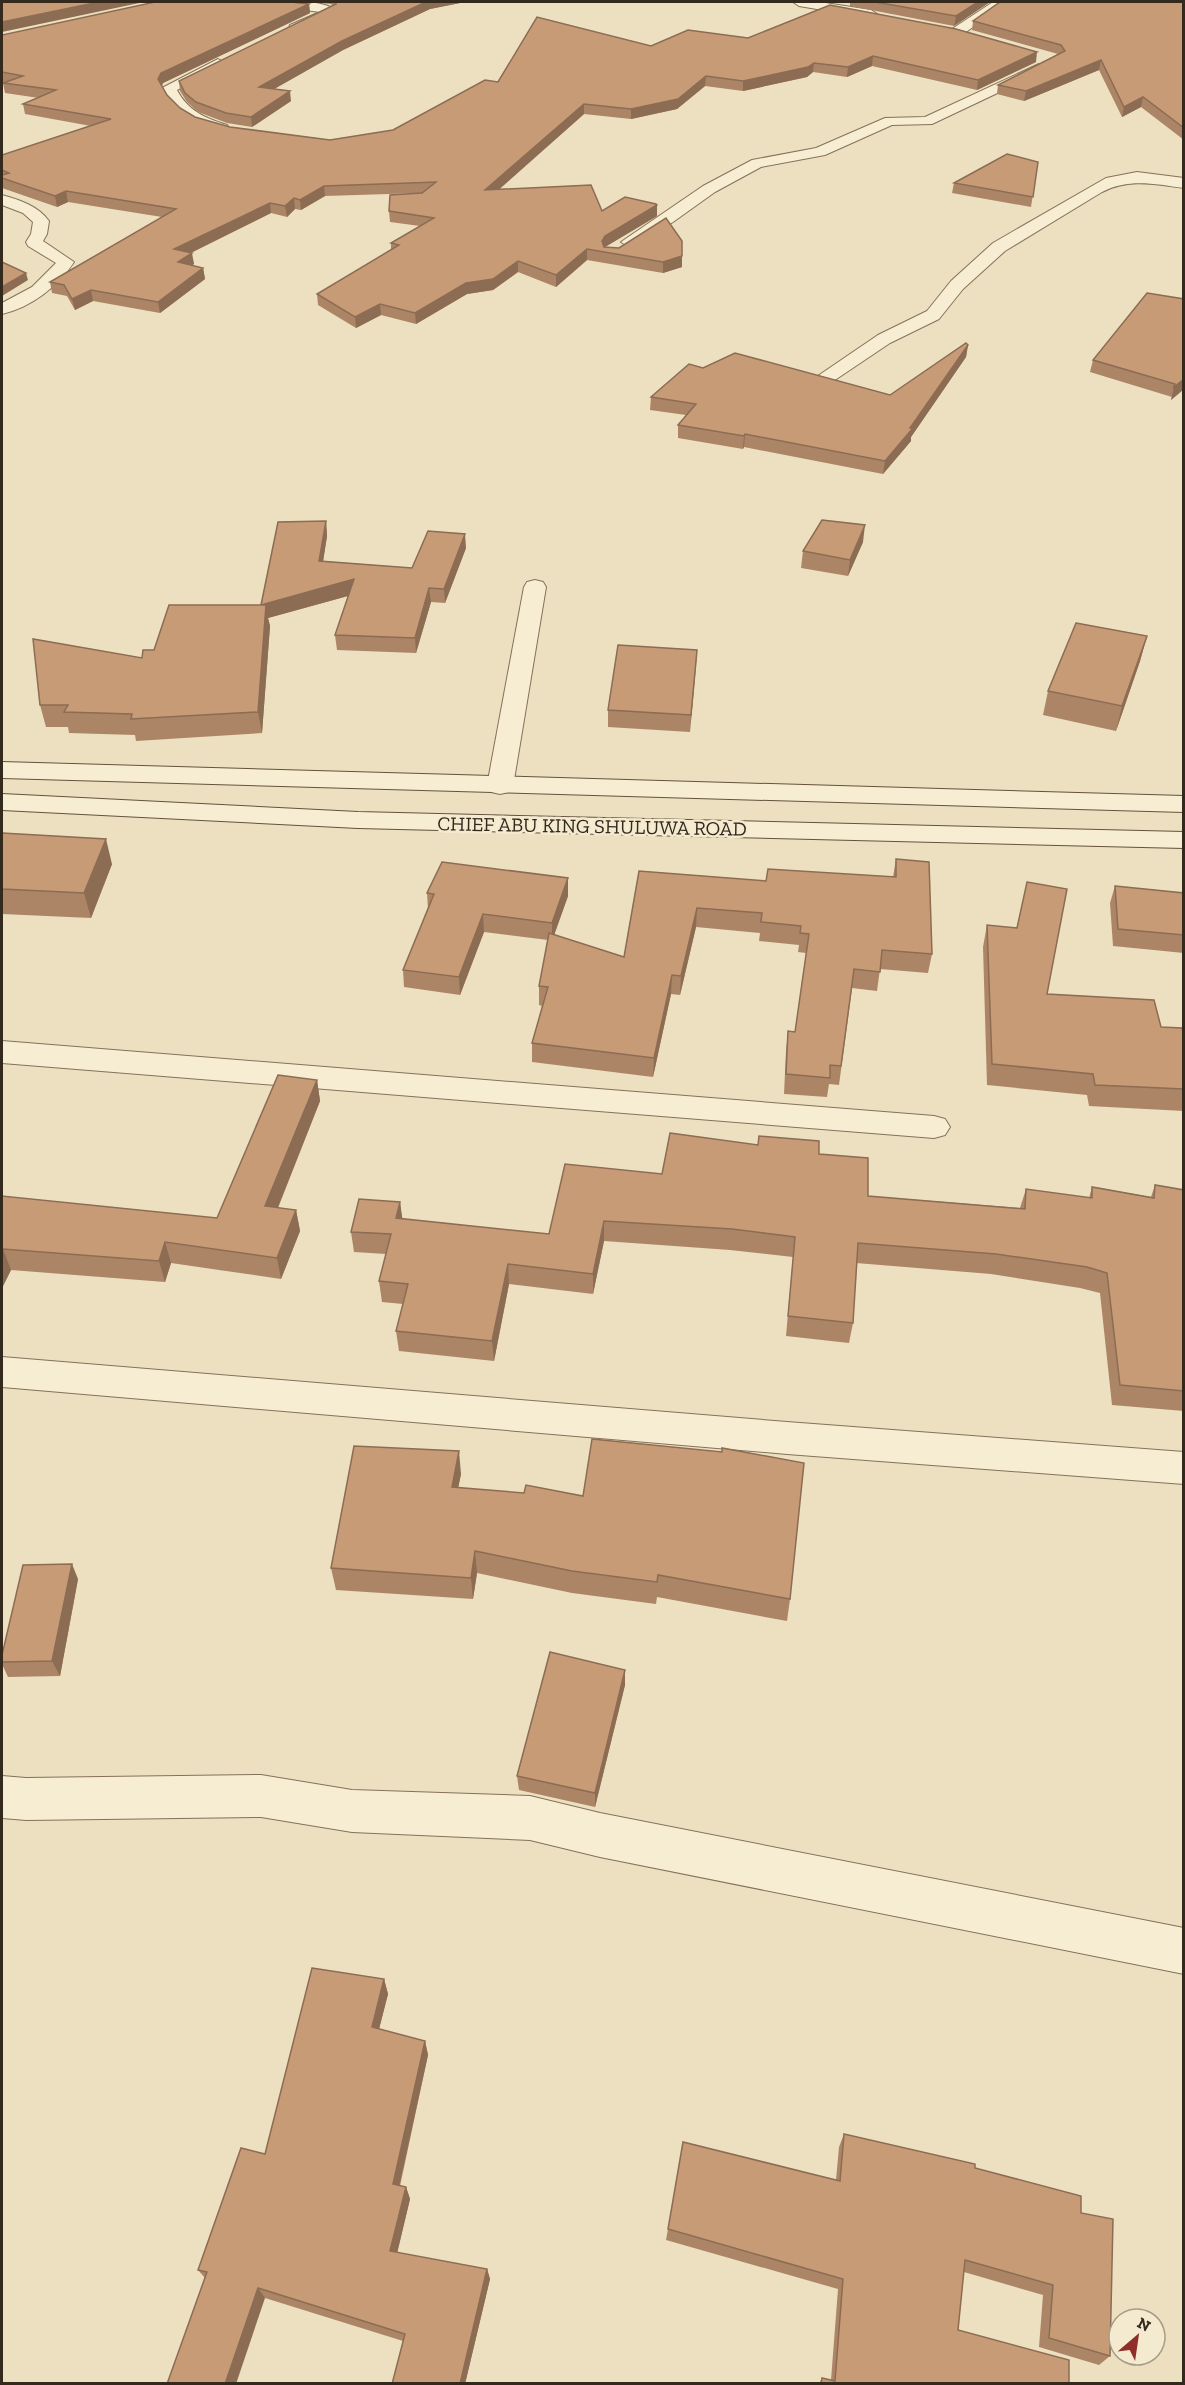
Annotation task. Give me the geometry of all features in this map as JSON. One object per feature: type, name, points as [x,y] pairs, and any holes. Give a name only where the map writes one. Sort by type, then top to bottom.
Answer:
[{"type":"street","points":[[275,2],[328,10],[324,15],[286,32]]},
{"type":"street","points":[[799,2],[883,16]]},
{"type":"street","points":[[975,37],[952,31],[1000,2]]},
{"type":"street","points":[[612,253],[667,219],[709,189],[757,163],[820,152],[890,121],[927,121],[1051,59],[1031,54]]},
{"type":"street","points":[[229,58],[169,88],[176,105],[196,120],[239,132]]},
{"type":"street","points":[[819,382],[884,339],[933,315],[957,285],[999,247],[1096,189],[1112,181],[1137,177],[1184,183]]},
{"type":"street","points":[[2,200],[29,210],[40,221],[39,234],[34,242],[66,262],[57,278],[22,300],[2,309]]},
{"type":"street","points":[[500,786],[535,587]]},
{"type":"street","points":[[2,770],[1184,804]]},
{"type":"street","points":[[358,820],[372,782]]},
{"type":"street","name":"CHIEF ABU KING SHULUWA ROAD","points":[[2,802],[358,820],[1184,840]]},
{"type":"street","points":[[2,1052],[934,1127]]},
{"type":"street","points":[[2,1372],[775,1437],[1184,1468]]},
{"type":"street","points":[[2,1797],[26,1799],[261,1796],[352,1811],[530,1818],[612,1838],[1184,1951]]},
{"type":"building","points":[[2,2],[99,2],[2,22]]},
{"type":"building","points":[[155,2],[309,4],[161,73],[158,79],[167,95],[180,108],[195,117],[230,127],[330,140],[393,130],[485,80],[498,82],[537,17],[651,46],[688,30],[748,38],[830,5],[956,29],[1037,52],[978,80],[873,56],[848,67],[814,63],[808,67],[743,81],[706,76],[678,99],[631,109],[584,104],[485,190],[591,185],[602,211],[625,197],[656,204],[605,236],[602,241],[604,247],[619,248],[666,218],[682,241],[682,256],[663,262],[587,249],[556,275],[518,261],[493,279],[466,283],[415,313],[380,304],[355,317],[317,294],[399,245],[391,243],[434,218],[389,211],[390,195],[422,193],[436,182],[324,186],[300,200],[294,198],[285,206],[270,203],[174,249],[192,253],[178,262],[203,268],[158,302],[91,290],[72,299],[64,285],[50,282],[176,209],[66,191],[55,196],[2,178],[2,175],[9,173],[2,170],[2,155],[111,119],[23,104],[56,90],[3,83],[23,76],[2,72],[2,35]]},
{"type":"building","points":[[336,2],[426,2],[342,41],[259,87],[290,91],[251,117],[226,113],[196,102],[185,93],[179,81]]},
{"type":"building","points":[[875,2],[978,2],[956,16]]},
{"type":"building","points":[[1000,2],[1184,2],[1184,128],[1143,97],[1124,107],[1101,60],[1026,91],[998,85],[1065,51],[1061,45],[973,21]]},
{"type":"building","points":[[1007,154],[1038,162],[1033,197],[954,183]]},
{"type":"building","points":[[2,262],[26,273],[2,287]]},
{"type":"building","points":[[1147,293],[1184,299],[1184,379],[1174,387],[1175,384],[1093,360]]},
{"type":"building","points":[[966,343],[968,345],[910,428],[913,428],[885,461],[745,434],[744,436],[678,425],[696,404],[651,397],[689,364],[703,368],[735,353],[890,395]]},
{"type":"building","points":[[822,520],[865,525],[850,560],[803,551]]},
{"type":"building","points":[[326,521],[319,561],[412,568],[428,531],[465,534],[444,589],[429,588],[415,638],[335,635],[354,579],[261,605],[278,522]]},
{"type":"building","points":[[169,605],[266,605],[258,712],[131,719],[132,714],[64,712],[68,705],[40,705],[33,639],[142,658],[143,650],[154,650]]},
{"type":"building","points":[[1076,623],[1147,636],[1122,706],[1048,691]]},
{"type":"building","points":[[618,645],[697,650],[691,715],[608,710]]},
{"type":"building","points":[[2,833],[106,839],[84,893],[2,889]]},
{"type":"building","points":[[896,859],[929,862],[932,954],[882,950],[880,972],[854,969],[841,1066],[830,1065],[830,1078],[786,1074],[788,1031],[795,1032],[809,934],[800,933],[801,926],[761,922],[762,913],[697,908],[681,976],[672,975],[654,1058],[532,1043],[548,987],[539,986],[549,933],[624,957],[639,871],[766,881],[768,869],[896,877]]},
{"type":"building","points":[[442,862],[568,878],[552,923],[483,914],[459,977],[403,970],[434,894],[427,893]]},
{"type":"building","points":[[1027,882],[1067,889],[1047,994],[1154,1000],[1161,1027],[1182,1028],[1184,1089],[1095,1085],[1093,1074],[992,1064],[987,925],[1017,928]]},
{"type":"building","points":[[1115,886],[1184,893],[1184,935],[1118,929]]},
{"type":"building","points":[[278,1075],[317,1080],[265,1206],[296,1210],[277,1258],[165,1242],[159,1261],[3,1249],[2,1251],[2,1196],[217,1218]]},
{"type":"building","points":[[670,1133],[758,1145],[759,1136],[819,1141],[819,1154],[868,1158],[868,1196],[1025,1209],[1026,1189],[1092,1198],[1092,1187],[1154,1198],[1155,1185],[1184,1190],[1184,1391],[1120,1385],[1107,1273],[1087,1267],[996,1254],[858,1243],[853,1323],[788,1316],[795,1237],[732,1229],[604,1221],[593,1274],[508,1264],[492,1341],[396,1331],[408,1284],[379,1281],[391,1234],[351,1232],[359,1199],[400,1202],[396,1218],[549,1234],[565,1164],[662,1174]]},
{"type":"building","points":[[592,1439],[722,1452],[722,1448],[804,1463],[790,1599],[658,1575],[657,1582],[572,1571],[475,1551],[471,1578],[331,1568],[354,1446],[459,1451],[452,1487],[524,1493],[526,1485],[583,1496]]},
{"type":"building","points":[[72,1564],[52,1661],[2,1662],[23,1565]]},
{"type":"building","points":[[550,1652],[625,1670],[595,1793],[517,1776]]},
{"type":"building","points":[[312,1968],[384,1979],[372,2027],[425,2041],[393,2184],[406,2187],[390,2251],[487,2269],[460,2384],[392,2384],[405,2334],[258,2288],[225,2384],[167,2384],[207,2272],[198,2270],[241,2148],[265,2154]]},
{"type":"building","points":[[844,2134],[975,2164],[975,2168],[1081,2196],[1081,2213],[1113,2219],[1111,2307],[1107,2307],[1107,2355],[1049,2338],[1053,2285],[965,2260],[958,2330],[1069,2360],[1069,2384],[821,2384],[822,2378],[835,2381],[843,2279],[668,2229],[683,2142],[840,2181]]}]
